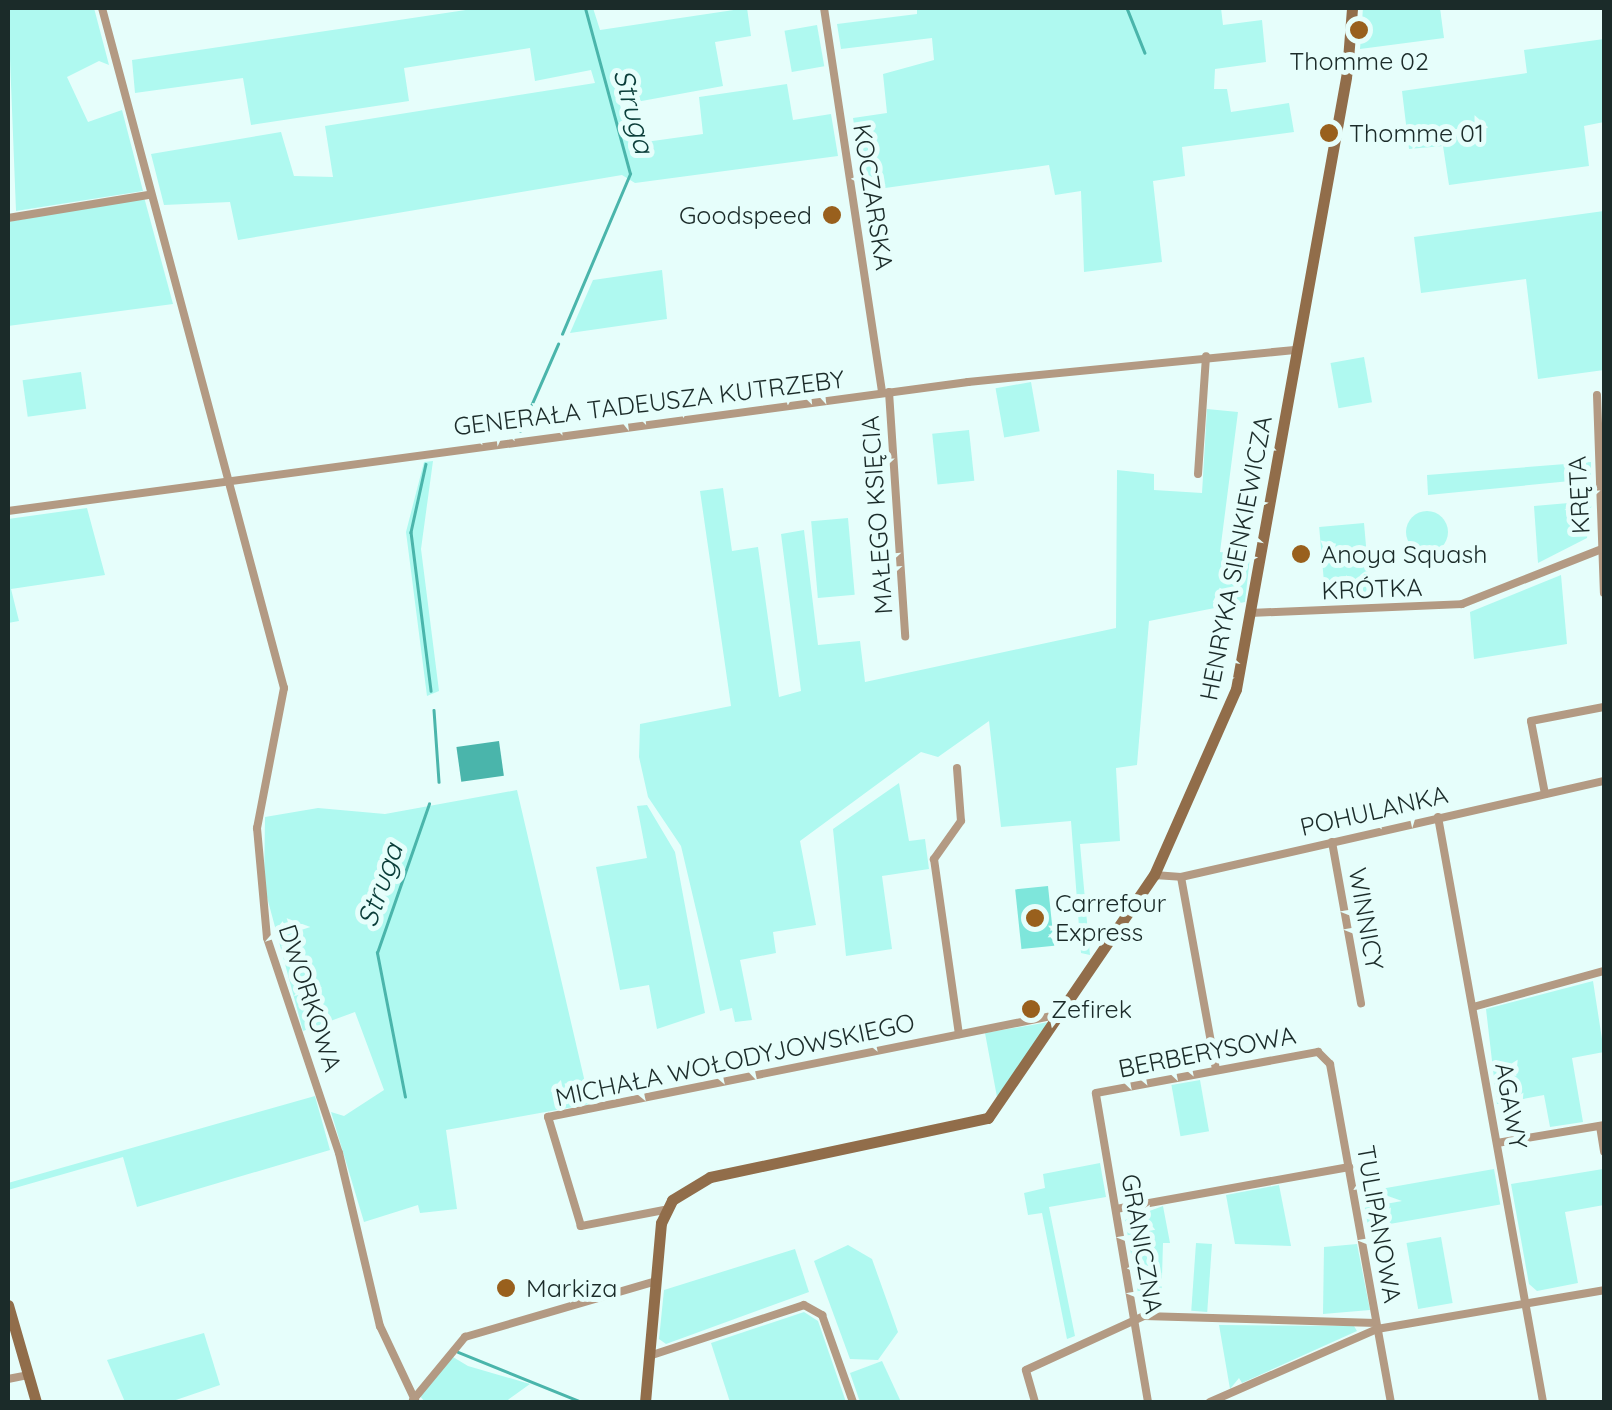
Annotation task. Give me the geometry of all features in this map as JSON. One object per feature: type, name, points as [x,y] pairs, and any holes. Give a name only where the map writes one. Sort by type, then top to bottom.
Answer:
[{"type":"street","name":"DWORKOWA","points":[[102,8],[148,195],[284,688],[257,828],[267,938],[340,1153],[380,1326],[414,1401]]},
{"type":"street","name":"KOCZARSKA","points":[[824,8],[886,393]]},
{"type":"street","name":"HENRYKA SIENKIEWICZA","points":[[664,1210],[710,1178],[988,1118],[1065,1013],[1154,875],[1222,735],[1250,613],[1352,8]]},
{"type":"street","points":[[8,218],[148,195]]},
{"type":"street","name":"GENERAŁA TADEUSZA KUTRZEBY","points":[[8,511],[886,393],[1206,356],[1297,350]]},
{"type":"street","points":[[1198,474],[1206,356]]},
{"type":"street","name":"MAŁEGO KSIĘCIA","points":[[886,393],[905,636]]},
{"type":"street","name":"KRĘTA","points":[[1597,395],[1604,593]]},
{"type":"street","name":"KRÓTKA","points":[[1250,613],[1462,604],[1603,549]]},
{"type":"street","points":[[1545,794],[1531,722],[1604,707]]},
{"type":"street","points":[[956,768],[961,821],[934,859],[959,1034]]},
{"type":"street","name":"POHULANKA","points":[[1154,875],[1181,877],[1604,781]]},
{"type":"street","name":"AGAWY","points":[[1438,817],[1543,1402]]},
{"type":"street","name":"WINNICY","points":[[1332,842],[1361,1003]]},
{"type":"street","points":[[1181,877],[1216,1070]]},
{"type":"street","points":[[1473,1007],[1604,970]]},
{"type":"street","name":"MICHAŁA WOŁODYJOWSKIEGO","points":[[664,1210],[581,1226],[548,1118],[1065,1013]]},
{"type":"street","name":"BERBERYSOWA","points":[[1096,1093],[1324,1055]]},
{"type":"street","name":"TULIPANOWA","points":[[1324,1055],[1349,1167],[1391,1402]]},
{"type":"street","name":"GRANICZNA","points":[[1096,1093],[1148,1402]]},
{"type":"street","points":[[1497,1143],[1602,1125],[1604,1152]]},
{"type":"street","points":[[1116,1209],[1349,1167]]},
{"type":"street","points":[[645,1402],[664,1210]]},
{"type":"street","points":[[414,1401],[465,1337],[656,1281]]},
{"type":"street","points":[[1034,1402],[1026,1370],[1135,1319],[1376,1326],[1604,1290]]},
{"type":"street","points":[[8,1305],[36,1402]]},
{"type":"street","points":[[648,1356],[804,1305],[822,1315],[853,1402]]},
{"type":"street","points":[[1210,1402],[1376,1326]]},
{"type":"street","points":[[8,1379],[28,1375]]},
{"type":"shaded area","points":[[8,8],[94,8],[109,65],[99,61],[67,77],[88,122],[122,110],[143,191],[16,211]]},
{"type":"shaded area","points":[[479,8],[593,8],[600,30],[747,8],[751,36],[715,42],[723,86],[620,105],[631,144],[703,134],[699,97],[787,84],[793,120],[831,114],[838,156],[635,183],[622,175],[238,240],[230,202],[164,205],[151,154],[281,132],[294,176],[333,177],[325,126],[595,83],[591,70],[535,81],[530,48],[404,68],[409,101],[251,125],[243,78],[135,93],[132,60]]},
{"type":"shaded area","points":[[917,8],[1221,8],[1223,25],[1262,20],[1266,62],[1215,69],[1214,89],[1227,89],[1231,112],[1289,103],[1294,132],[1182,147],[1185,176],[1153,181],[1162,262],[1084,272],[1081,191],[1055,195],[1049,165],[864,191],[853,118],[887,113],[883,74],[934,60],[932,38],[841,49],[837,24],[917,14]]},
{"type":"shaded area","points":[[1363,8],[1440,8],[1444,38],[1360,49]]},
{"type":"shaded area","points":[[817,25],[824,66],[792,72],[785,31]]},
{"type":"shaded area","points":[[1604,39],[1604,122],[1584,126],[1589,166],[1449,185],[1443,146],[1409,149],[1402,91],[1527,73],[1524,50]]},
{"type":"shaded area","points":[[144,197],[173,304],[8,326],[8,222]]},
{"type":"shaded area","points":[[1604,211],[1604,370],[1538,379],[1526,279],[1421,293],[1414,237]]},
{"type":"shaded area","points":[[662,270],[667,319],[570,333],[593,280]]},
{"type":"shaded area","points":[[1364,357],[1372,402],[1339,408],[1331,363]]},
{"type":"shaded area","points":[[81,372],[86,409],[28,417],[23,380]]},
{"type":"shaded area","points":[[1031,382],[1040,431],[1004,437],[996,388]]},
{"type":"shaded area","points":[[1207,409],[1238,412],[1220,552],[1250,557],[1245,602],[1149,621],[1137,765],[1116,768],[1120,841],[1080,844],[1090,955],[1081,953],[1071,821],[1001,827],[989,721],[938,757],[921,752],[800,841],[816,925],[773,932],[776,953],[740,960],[752,1020],[735,1022],[732,1008],[720,1011],[681,846],[648,797],[639,757],[640,724],[731,706],[700,491],[723,488],[732,551],[758,547],[779,697],[801,691],[781,534],[804,530],[818,645],[860,641],[865,682],[1116,628],[1117,470],[1154,474],[1154,490],[1202,493]]},
{"type":"shaded area","points":[[969,430],[974,481],[938,485],[932,434]]},
{"type":"shaded area","points":[[433,461],[421,549],[439,691],[427,696],[406,532],[424,462]]},
{"type":"shaded area","points":[[1591,462],[1591,479],[1428,495],[1427,475]]},
{"type":"shaded area","points":[[1592,501],[1587,538],[1538,563],[1534,506]]},
{"type":"shaded area","points":[[87,508],[105,575],[11,589],[19,621],[8,623],[8,519]]},
{"type":"shaded area","points":[[1427,511],[1442,517],[1448,532],[1442,547],[1427,553],[1412,547],[1406,532],[1412,517]]},
{"type":"shaded area","points":[[848,518],[855,595],[818,598],[811,521]]},
{"type":"shaded area","points":[[1364,523],[1370,594],[1325,598],[1319,527]]},
{"type":"shaded area","points":[[1561,575],[1567,644],[1474,659],[1470,612]]},
{"type":"shaded area","points":[[499,741],[504,776],[461,782],[456,747]]},
{"type":"shaded area","points":[[899,783],[909,841],[925,839],[929,869],[882,876],[892,949],[846,956],[833,829]]},
{"type":"shaded area","points":[[517,790],[590,1104],[446,1130],[457,1209],[420,1213],[418,1205],[364,1222],[331,1112],[344,1116],[384,1090],[355,1012],[303,1031],[264,886],[265,817],[318,808],[385,814]]},
{"type":"shaded area","points":[[647,805],[675,852],[705,1013],[657,1029],[649,985],[620,990],[596,867],[647,858],[637,806]]},
{"type":"shaded area","points":[[1593,981],[1604,1052],[1572,1058],[1583,1122],[1550,1127],[1544,1095],[1497,1104],[1486,1009]]},
{"type":"shaded area","points":[[1049,1022],[997,1097],[985,1033]]},
{"type":"shaded area","points":[[1200,1080],[1209,1131],[1180,1136],[1171,1085]]},
{"type":"shaded area","points":[[315,1096],[330,1150],[137,1207],[123,1157],[8,1190],[8,1183]]},
{"type":"shaded area","points":[[1100,1163],[1106,1197],[1049,1207],[1075,1336],[1067,1339],[1042,1213],[1028,1215],[1024,1193],[1045,1188],[1043,1174]]},
{"type":"shaded area","points":[[1494,1169],[1500,1204],[1368,1228],[1362,1192]]},
{"type":"shaded area","points":[[1603,1169],[1604,1205],[1565,1212],[1578,1283],[1537,1291],[1529,1284],[1511,1184]]},
{"type":"shaded area","points":[[1279,1185],[1291,1246],[1235,1244],[1226,1195]]},
{"type":"shaded area","points":[[1163,1206],[1170,1243],[1163,1243],[1161,1310],[1150,1309],[1139,1299],[1125,1220]]},
{"type":"shaded area","points":[[1441,1237],[1453,1303],[1418,1309],[1407,1243]]},
{"type":"shaded area","points":[[1196,1243],[1212,1244],[1207,1312],[1191,1311]]},
{"type":"shaded area","points":[[1357,1244],[1370,1310],[1323,1314],[1324,1247]]},
{"type":"shaded area","points":[[848,1245],[872,1259],[898,1332],[878,1360],[850,1359],[814,1261]]},
{"type":"shaded area","points":[[795,1249],[809,1292],[666,1344],[659,1339],[664,1290]]},
{"type":"shaded area","points":[[804,1312],[818,1321],[846,1402],[730,1402],[711,1343]]},
{"type":"shaded area","points":[[1219,1325],[1354,1326],[1357,1331],[1242,1383],[1239,1378],[1230,1389]]},
{"type":"shaded area","points":[[204,1333],[220,1385],[170,1402],[125,1402],[107,1360]]},
{"type":"shaded area","points":[[448,1354],[468,1366],[530,1384],[505,1402],[425,1402],[419,1395]]},
{"type":"shaded area","points":[[882,1361],[901,1402],[860,1402],[850,1373]]},
{"type":"building","name":"Carrefour Express","points":[[1048,886],[1054,946],[1021,949],[1015,889]]},
{"type":"waterway","name":"Struga","points":[[562,334],[630,174],[585,8]]},
{"type":"waterway","points":[[1127,8],[1145,53]]},
{"type":"waterway","name":"Struga","points":[[520,431],[558,344]]},
{"type":"waterway","name":"Struga","points":[[426,464],[411,532],[431,691]]},
{"type":"waterway","name":"Struga","points":[[434,710],[439,782]]},
{"type":"waterway","name":"Struga","points":[[405,1097],[377,953],[429,804]]},
{"type":"waterway","name":"Struga","points":[[458,1352],[582,1402]]},
{"type":"place","name":"Thomme 02","points":[[1359,30]]},
{"type":"place","name":"Thomme 01","points":[[1329,133]]},
{"type":"place","name":"Goodspeed","points":[[832,215]]},
{"type":"place","name":"Anoya Squash","points":[[1301,554]]},
{"type":"place","name":"Carrefour Express","points":[[1035,918]]},
{"type":"place","name":"Zefirek","points":[[1031,1009]]},
{"type":"place","name":"Markiza","points":[[506,1288]]}]
